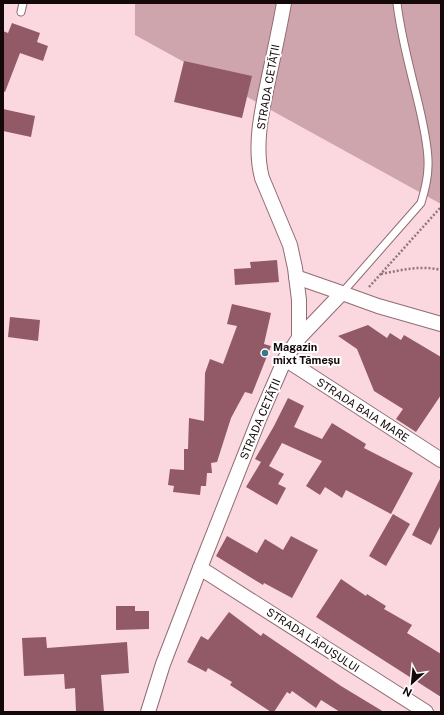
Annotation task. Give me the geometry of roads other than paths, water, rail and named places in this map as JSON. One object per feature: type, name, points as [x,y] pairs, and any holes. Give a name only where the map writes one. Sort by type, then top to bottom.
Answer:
[{"type":"street","name":"STRADA CETĂȚII","points":[[148,712],[163,664],[259,419],[285,359],[299,338],[299,300],[290,245],[262,178],[259,158],[262,108],[284,3]]},
{"type":"street","points":[[296,277],[359,299],[441,324]]},
{"type":"street","points":[[299,338],[342,293]]},
{"type":"street","name":"STRADA BAIA MARE","points":[[285,359],[441,460]]},
{"type":"street","name":"STRADA LĂPUȘULUI","points":[[200,568],[426,712]]},
{"type":"lane","points":[[21,12],[23,3]]},
{"type":"lane","points":[[342,293],[421,202],[427,187],[428,165],[426,142],[400,26],[397,3]]},
{"type":"place","name":"Magazin mixt Tămeșu","points":[[265,353]]}]
